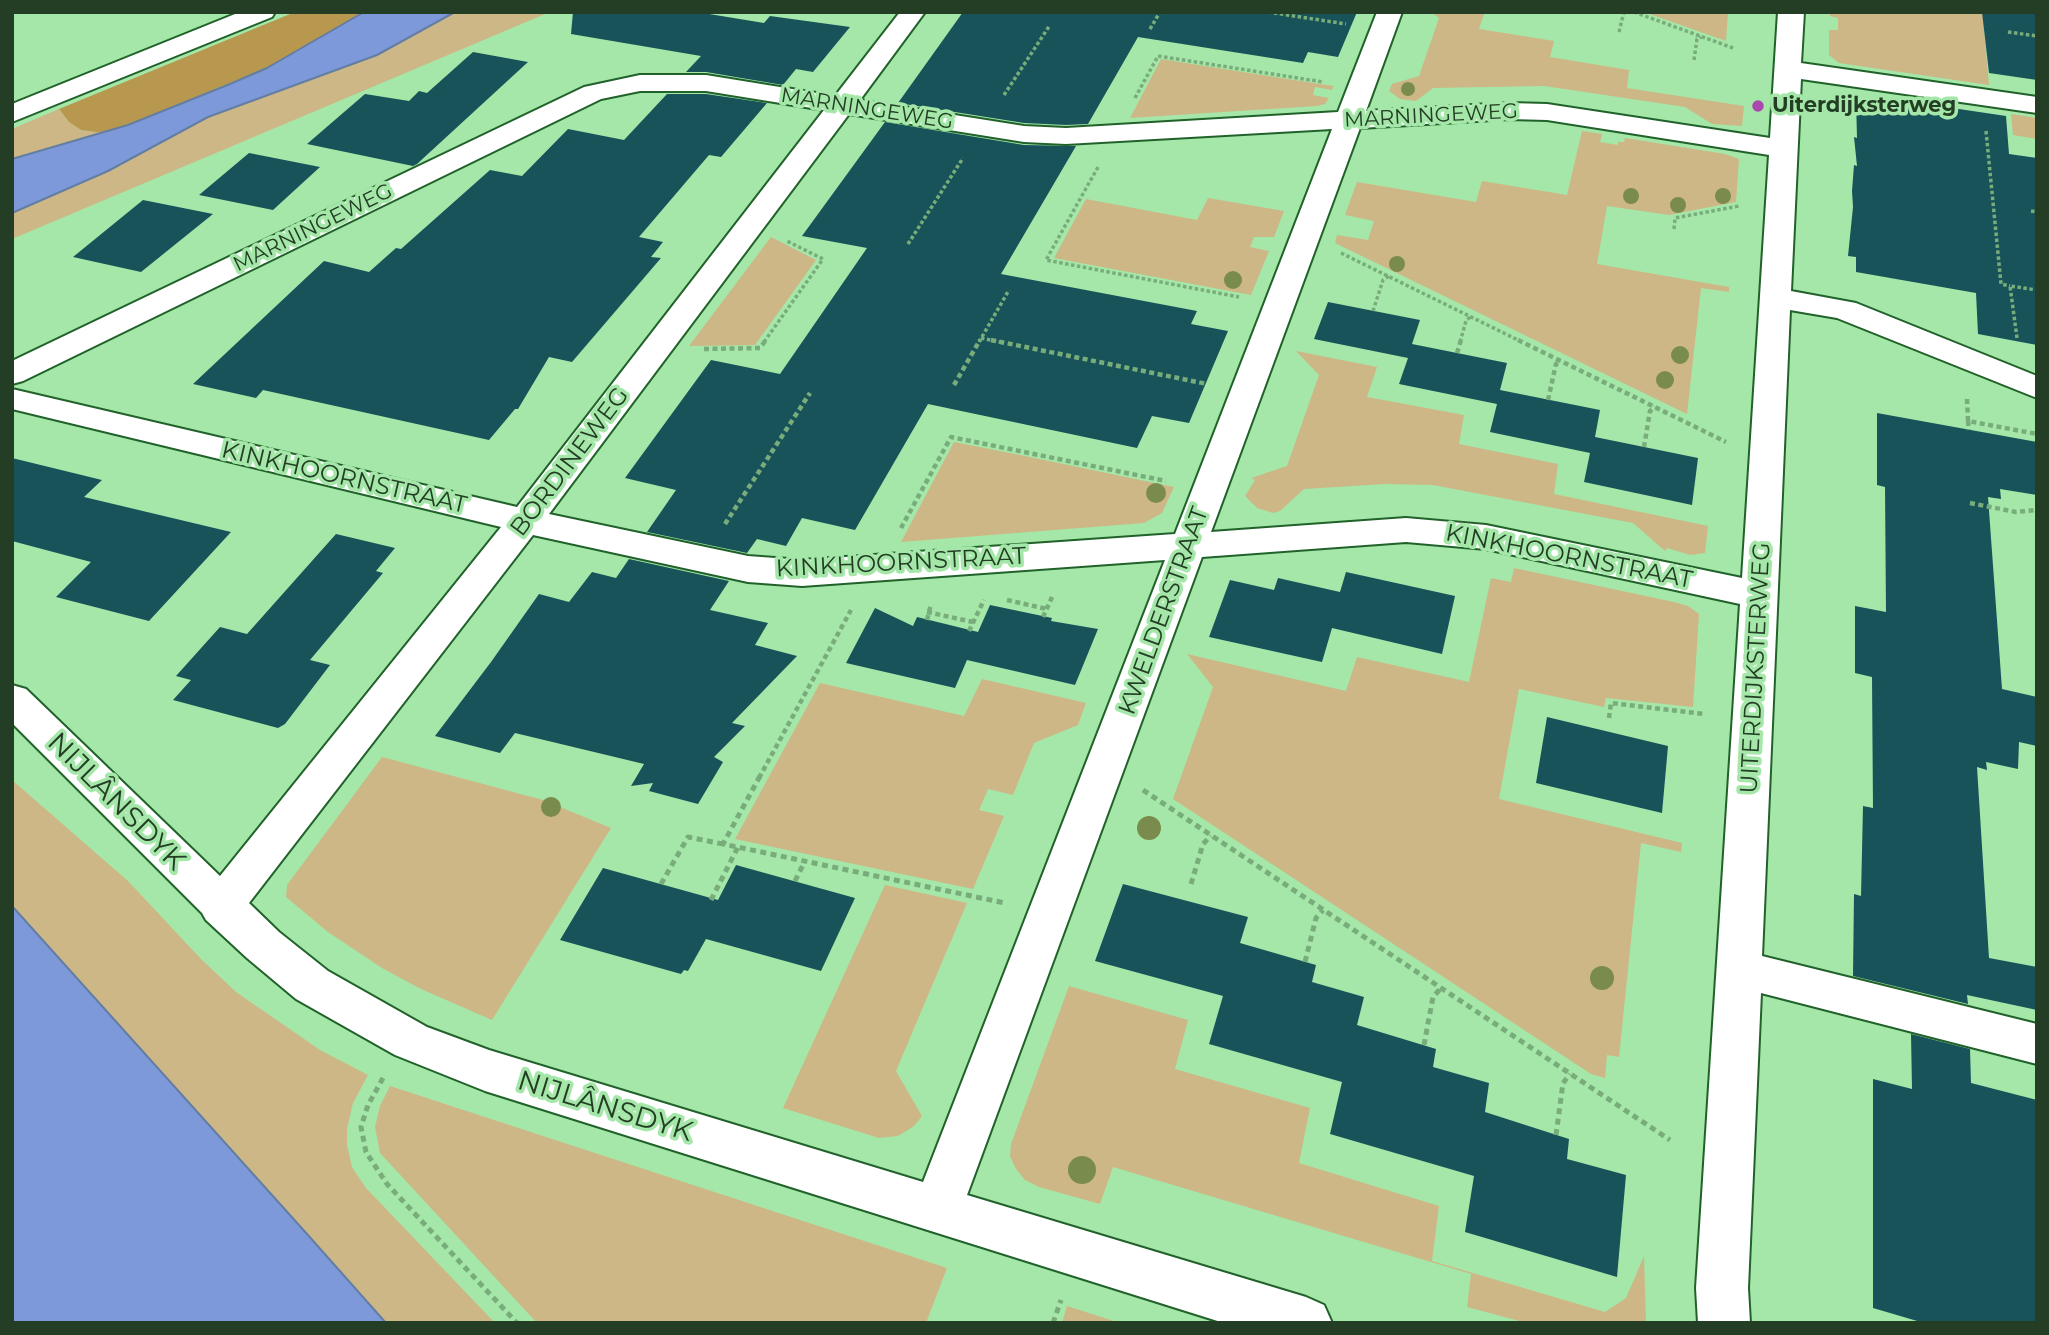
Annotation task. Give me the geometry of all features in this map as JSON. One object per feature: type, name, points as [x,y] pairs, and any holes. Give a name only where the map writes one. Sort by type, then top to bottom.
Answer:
[{"type":"street","points":[[12,114],[263,12]]},
{"type":"street","name":"BORDINEWEG","points":[[221,907],[525,521],[913,12]]},
{"type":"street","name":"UITERDIJKSTERWEG","points":[[1724,1323],[1722,1288],[1791,12]]},
{"type":"street","name":"KWELDERSTRAAT","points":[[937,1209],[1387,21]]},
{"type":"street","points":[[1787,69],[2037,105]]},
{"type":"street","name":"MARNINGEWEG","points":[[12,374],[551,111],[593,93],[639,83],[683,81],[727,86],[1024,134],[1066,136],[1509,111],[1548,112],[1784,149]]},
{"type":"street","points":[[1775,298],[1844,310],[2037,388]]},
{"type":"street","name":"KINKHOORNSTRAAT","points":[[12,399],[525,521],[748,569],[802,573],[1400,530],[1486,537],[1759,595]]},
{"type":"street","name":"NIJLÂNSDYK","points":[[12,699],[221,907],[312,985],[361,1016],[411,1041],[485,1070],[1306,1323]]},
{"type":"street","points":[[1740,969],[2037,1044]]},
{"type":"path","points":[[1150,29],[1160,12]]},
{"type":"path","points":[[1268,12],[1387,21]]},
{"type":"path","points":[[1619,32],[1624,12]]},
{"type":"path","points":[[1634,12],[1733,48]]},
{"type":"path","points":[[2008,32],[2037,36]]},
{"type":"path","points":[[1694,60],[1697,40],[1701,37]]},
{"type":"path","points":[[1281,305],[1046,260],[1158,56],[1362,88]]},
{"type":"path","points":[[1985,121],[2001,284],[2037,290]]},
{"type":"path","points":[[1674,229],[1675,218],[1736,206],[1744,207]]},
{"type":"path","points":[[2031,211],[2037,212]]},
{"type":"path","points":[[654,351],[760,348],[822,259],[752,223]]},
{"type":"path","points":[[1307,236],[1727,442]]},
{"type":"path","points":[[1373,311],[1383,280],[1389,276]]},
{"type":"path","points":[[2010,286],[2016,337],[2026,344]]},
{"type":"path","points":[[954,385],[1009,290]]},
{"type":"path","points":[[1457,353],[1466,321],[1471,316]]},
{"type":"path","points":[[981,338],[1248,392]]},
{"type":"path","points":[[1548,400],[1556,364],[1561,361]]},
{"type":"path","points":[[1967,390],[1969,430]]},
{"type":"path","points":[[702,559],[810,393]]},
{"type":"path","points":[[1644,447],[1650,411],[1655,407]]},
{"type":"path","points":[[1968,421],[2037,434]]},
{"type":"path","points":[[723,844],[859,594],[877,568],[951,436],[1210,490]]},
{"type":"path","points":[[1970,503],[2016,512],[2037,510]]},
{"type":"path","points":[[998,598],[1047,609]]},
{"type":"path","points":[[927,612],[973,622],[969,631]]},
{"type":"path","points":[[1609,718],[1611,703],[1704,714]]},
{"type":"path","points":[[1107,766],[1670,1140]]},
{"type":"path","points":[[1191,884],[1203,844],[1212,836]]},
{"type":"path","points":[[661,884],[688,837],[1051,913]]},
{"type":"path","points":[[710,900],[738,847]]},
{"type":"path","points":[[795,881],[805,861]]},
{"type":"path","points":[[1304,961],[1315,918],[1323,910]]},
{"type":"path","points":[[1424,1045],[1433,997],[1441,988]]},
{"type":"path","points":[[411,1041],[379,1083],[368,1105],[361,1127],[366,1152],[387,1184],[517,1323]]},
{"type":"path","points":[[1556,1135],[1563,1083],[1570,1074]]},
{"type":"shaded area","points":[[295,12],[364,12],[267,68],[103,133],[81,130],[69,122],[59,109]]},
{"type":"shaded area","points":[[455,12],[550,12],[12,239],[12,213],[108,171],[208,117],[377,55]]},
{"type":"shaded area","points":[[1431,12],[1484,14],[1479,29],[1554,41],[1550,57],[1629,70],[1627,88],[1744,106],[1742,126],[1712,124],[1685,107],[1544,86],[1433,88],[1416,101],[1400,99],[1389,91],[1392,84],[1419,76],[1439,18]]},
{"type":"shaded area","points":[[1644,12],[1728,12],[1726,41]]},
{"type":"shaded area","points":[[1830,12],[1993,12],[1984,29],[1989,85],[1839,63],[1829,55],[1829,30],[1838,30],[1838,18],[1830,16]]},
{"type":"shaded area","points":[[1161,59],[1333,86],[1332,90],[1315,87],[1313,95],[1329,98],[1325,104],[1317,106],[1130,118]]},
{"type":"shaded area","points":[[59,109],[69,122],[81,130],[103,133],[12,159],[12,129]]},
{"type":"shaded area","points":[[2011,114],[2037,118],[2037,139],[2013,135]]},
{"type":"shaded area","points":[[1582,131],[1602,134],[1600,142],[1618,145],[1618,142],[1624,142],[1625,138],[1725,154],[1739,159],[1736,202],[1669,215],[1607,206],[1597,264],[1729,287],[1729,292],[1701,288],[1687,414],[1335,243],[1337,235],[1368,240],[1374,221],[1345,215],[1357,182],[1476,202],[1482,181],[1567,195]]},
{"type":"shaded area","points":[[1208,198],[1284,211],[1274,237],[1254,237],[1250,247],[1269,251],[1251,295],[1054,258],[1086,199],[1197,220]]},
{"type":"shaded area","points":[[771,237],[816,260],[755,345],[689,346]]},
{"type":"shaded area","points":[[1296,351],[1377,367],[1367,397],[1464,415],[1459,444],[1558,464],[1554,494],[1708,526],[1705,553],[1690,555],[1667,548],[1665,551],[1633,523],[1433,485],[1385,484],[1304,489],[1280,511],[1273,513],[1257,508],[1245,496],[1255,480],[1251,478],[1287,466],[1319,375]]},
{"type":"shaded area","points":[[954,442],[1174,487],[1162,513],[1144,523],[901,542]]},
{"type":"shaded area","points":[[1514,568],[1674,602],[1688,606],[1699,614],[1693,707],[1606,698],[1604,707],[1519,689],[1499,799],[1682,843],[1681,852],[1641,843],[1619,1057],[1607,1055],[1605,1078],[1591,1074],[1173,799],[1213,687],[1187,654],[1346,691],[1357,657],[1469,682],[1491,578],[1511,582]]},
{"type":"shaded area","points":[[982,679],[1086,703],[1078,725],[1034,743],[1013,795],[988,789],[979,810],[1004,816],[973,889],[735,839],[820,683],[964,716]]},
{"type":"shaded area","points":[[382,757],[543,800],[611,828],[492,1020],[421,989],[382,968],[328,932],[286,897],[287,885]]},
{"type":"shaded area","points":[[12,780],[128,881],[236,992],[320,1050],[368,1075],[353,1103],[347,1129],[352,1167],[366,1188],[495,1323],[386,1323],[12,906]]},
{"type":"shaded area","points":[[885,885],[967,903],[896,1071],[922,1116],[914,1126],[898,1136],[879,1138],[783,1108]]},
{"type":"shaded area","points":[[1069,986],[1188,1020],[1175,1069],[1310,1108],[1299,1163],[1439,1206],[1432,1261],[1605,1312],[1626,1298],[1644,1256],[1646,1323],[1527,1323],[1467,1307],[1471,1274],[1113,1167],[1100,1204],[1039,1187],[1025,1180],[1010,1156],[1011,1144]]},
{"type":"shaded area","points":[[390,1086],[947,1268],[926,1323],[537,1323],[380,1153],[375,1127],[380,1106]]},
{"type":"shaded area","points":[[1067,1306],[1120,1323],[1062,1323]]},
{"type":"water","points":[[364,12],[455,12],[377,55],[208,117],[108,171],[12,213],[12,159],[128,125],[230,84],[267,68]]},
{"type":"water","points":[[12,906],[307,1234],[386,1323],[12,1323]]},
{"type":"building","points":[[573,12],[697,12],[764,23],[770,16],[850,27],[813,72],[796,69],[783,85],[706,72],[686,72],[701,56],[571,34]]},
{"type":"building","points":[[963,12],[1357,12],[1338,57],[1308,52],[1303,63],[1138,37],[1088,124],[1066,125],[1024,123],[898,103]]},
{"type":"building","points":[[1982,12],[2037,12],[2037,80],[1989,73]]},
{"type":"building","points":[[473,52],[528,62],[417,164],[413,166],[307,144],[365,94],[409,101],[419,91],[427,93]]},
{"type":"building","points":[[667,94],[706,94],[767,103],[721,157],[709,155],[639,237],[663,242],[651,257],[661,258],[572,362],[549,357],[518,409],[515,409],[489,440],[263,390],[256,398],[193,384],[324,261],[369,272],[396,248],[401,249],[490,170],[522,176],[568,129],[624,140]]},
{"type":"building","points":[[1856,98],[1912,106],[1912,102],[2006,116],[2009,154],[2037,158],[2037,345],[1978,334],[1976,293],[1856,272],[1856,257],[1848,256],[1854,165],[1857,166],[1854,137],[1857,138]]},
{"type":"building","points":[[885,122],[1024,145],[1076,146],[1001,274],[1197,311],[1191,324],[1228,331],[1189,423],[1152,416],[1137,448],[928,404],[855,530],[802,518],[786,546],[757,539],[747,553],[647,532],[676,490],[625,478],[711,360],[780,374],[867,248],[802,236]]},
{"type":"building","points":[[249,153],[320,167],[273,210],[199,195]]},
{"type":"building","points":[[143,200],[213,214],[141,272],[73,257]]},
{"type":"building","points":[[1328,302],[1420,320],[1412,344],[1507,363],[1500,390],[1600,410],[1595,437],[1698,458],[1692,505],[1584,482],[1590,453],[1490,432],[1497,404],[1399,384],[1408,358],[1314,339]]},
{"type":"building","points":[[1877,413],[2037,442],[2037,495],[2000,489],[2001,499],[1988,497],[2002,689],[2037,697],[2037,746],[2019,742],[2018,769],[1986,762],[1987,770],[1977,767],[1989,958],[2037,967],[2037,1010],[1967,995],[1968,1004],[1853,976],[1854,894],[1861,896],[1863,806],[1873,808],[1872,677],[1855,673],[1855,606],[1886,612],[1885,487],[1877,485]]},
{"type":"building","points":[[12,458],[102,480],[84,497],[231,532],[149,621],[56,597],[91,562],[12,541]]},
{"type":"building","points":[[336,534],[395,548],[376,571],[383,573],[310,660],[330,665],[285,724],[278,728],[173,700],[191,680],[176,676],[220,627],[247,634]]},
{"type":"building","points":[[629,559],[729,581],[710,610],[768,623],[755,645],[797,656],[732,723],[745,726],[714,757],[723,762],[698,804],[649,791],[653,783],[631,786],[644,764],[515,733],[500,753],[435,736],[539,594],[569,602],[592,572],[616,578]]},
{"type":"building","points":[[1346,572],[1455,596],[1442,654],[1332,628],[1322,662],[1209,637],[1230,580],[1274,590],[1278,578],[1340,592]]},
{"type":"building","points":[[990,605],[1052,618],[1051,621],[1098,629],[1075,685],[967,660],[955,688],[846,663],[875,608],[913,626],[917,617],[978,632]]},
{"type":"building","points":[[1547,717],[1668,746],[1662,813],[1536,783]]},
{"type":"building","points":[[736,865],[855,898],[821,971],[706,939],[688,971],[684,970],[681,974],[560,940],[603,868],[718,900]]},
{"type":"building","points":[[1123,884],[1248,917],[1240,943],[1316,965],[1312,982],[1364,997],[1357,1025],[1436,1049],[1433,1067],[1489,1083],[1485,1112],[1569,1139],[1567,1159],[1626,1175],[1617,1277],[1465,1232],[1474,1176],[1330,1134],[1342,1082],[1209,1044],[1223,996],[1095,961]]},
{"type":"building","points":[[1911,1034],[1970,1049],[1971,1083],[2037,1100],[2037,1323],[1924,1323],[1873,1308],[1873,1079],[1912,1089]]},
{"type":"place","name":"Uiterdijksterweg","points":[[1758,106]]}]
